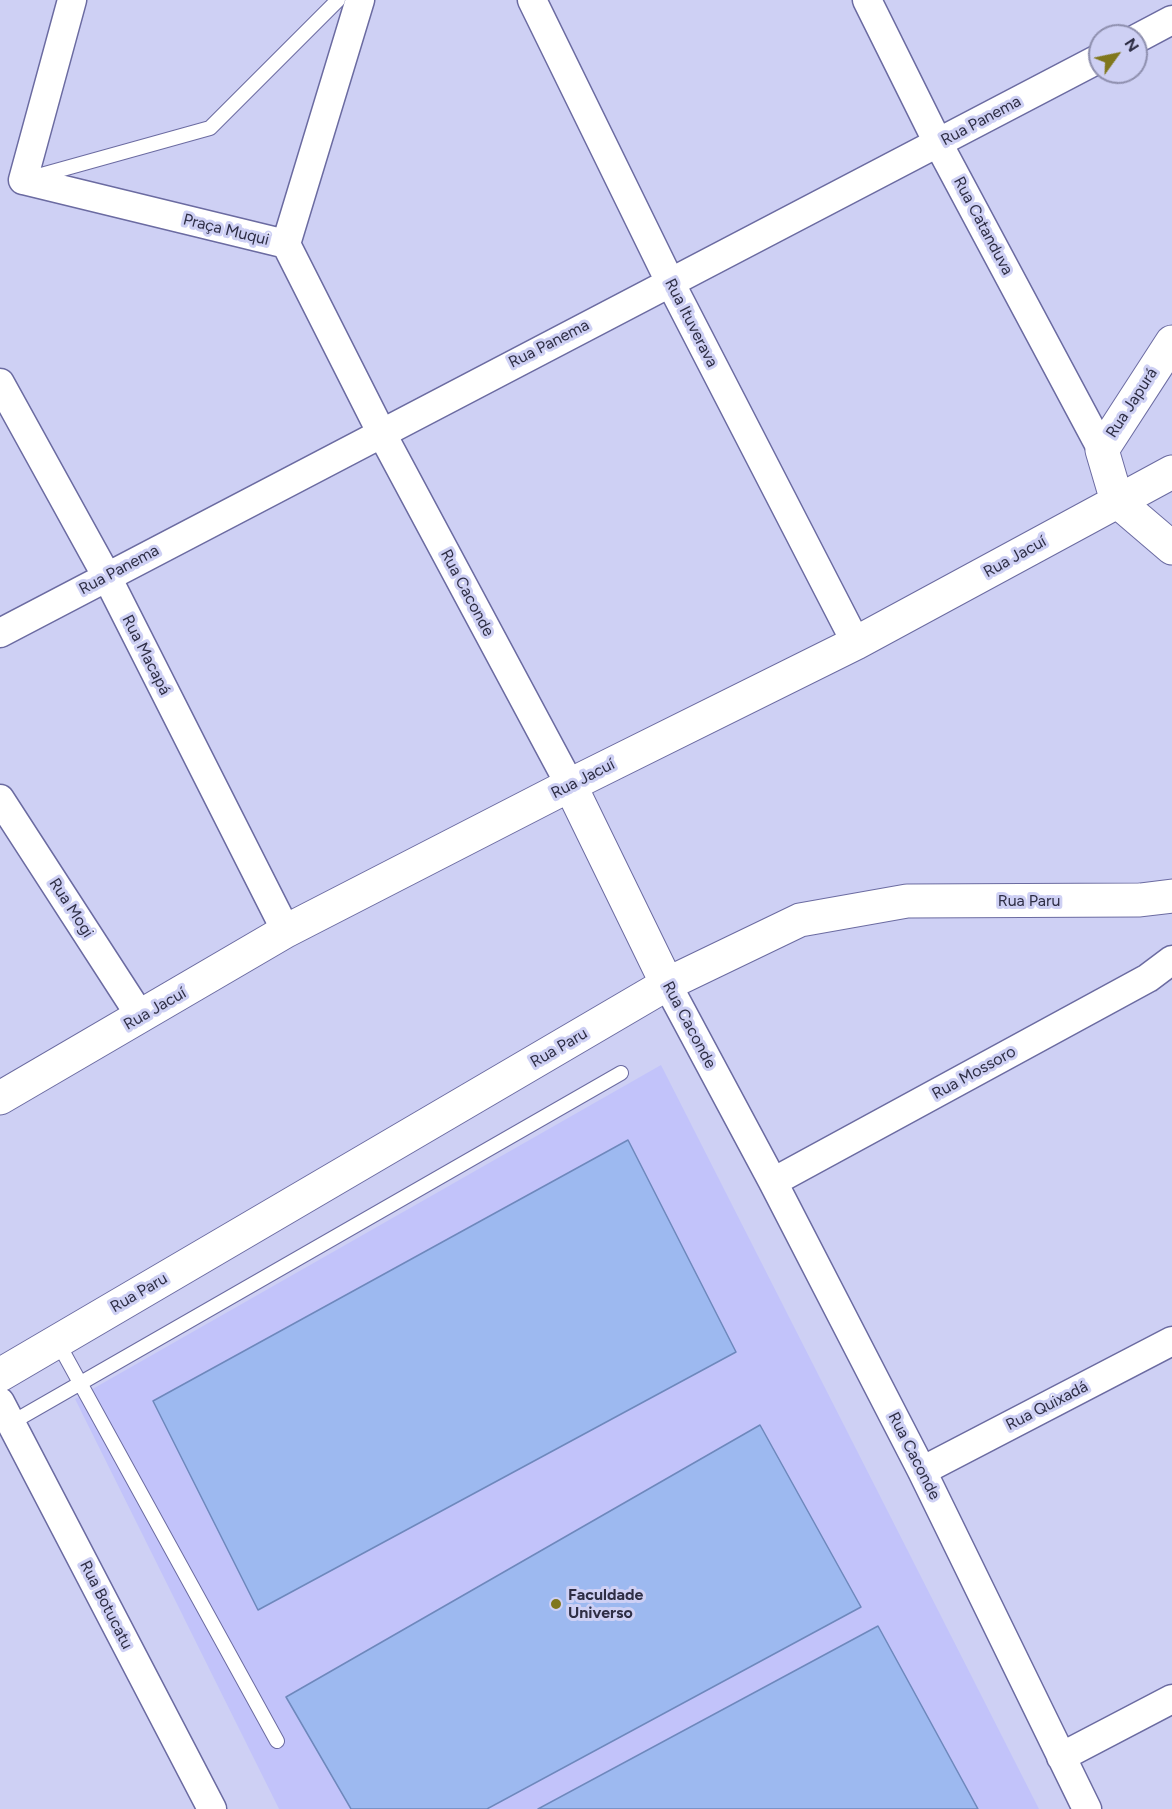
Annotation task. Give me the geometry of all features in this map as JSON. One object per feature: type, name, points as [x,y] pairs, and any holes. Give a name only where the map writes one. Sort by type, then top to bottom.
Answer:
[{"type":"street","points":[[11,185],[72,0]]},
{"type":"street","name":"Praça Muqui","points":[[11,185],[286,244],[360,0]]},
{"type":"street","name":"Rua Ituverava","points":[[532,0],[670,282],[856,643]]},
{"type":"street","name":"Rua Catanduva","points":[[867,0],[938,143],[1102,450]]},
{"type":"street","points":[[1148,33],[1172,20]]},
{"type":"street","name":"Rua Panema","points":[[0,633],[1088,64]]},
{"type":"street","name":"Rua Caconde","points":[[286,244],[381,432],[570,785],[668,984],[922,1471],[1087,1809]]},
{"type":"street","name":"Rua Japurá","points":[[1117,501],[1102,450],[1172,342]]},
{"type":"street","name":"Rua Macapá","points":[[0,383],[106,577],[286,931]]},
{"type":"street","name":"Rua Jacuí","points":[[0,1098],[286,931],[570,785],[856,643],[1172,472]]},
{"type":"street","points":[[1117,501],[1172,548]]},
{"type":"street","name":"Rua Mogi","points":[[0,799],[141,1017]]},
{"type":"street","name":"Rua Paru","points":[[0,1375],[668,984],[800,920],[907,901],[1140,900],[1172,896]]},
{"type":"street","name":"Rua Mossoro","points":[[773,1182],[1148,978],[1172,960]]},
{"type":"street","name":"Rua Quixadá","points":[[922,1471],[1172,1341]]},
{"type":"street","name":"Rua Botucatu","points":[[5,1412],[212,1809]]},
{"type":"street","points":[[1061,1757],[1172,1699]]},
{"type":"lane","points":[[11,185],[210,128],[338,0]]},
{"type":"lane","points":[[5,1412],[79,1383],[621,1073]]},
{"type":"lane","points":[[57,1341],[277,1741]]},
{"type":"shaded area","name":"Faculdade Universo","points":[[661,1065],[1039,1809],[279,1809],[75,1399]]},
{"type":"building","points":[[628,1140],[736,1352],[258,1610],[153,1401]]},
{"type":"building","points":[[760,1425],[861,1607],[487,1809],[351,1809],[286,1697]]},
{"type":"building","points":[[878,1626],[978,1809],[538,1809]]},
{"type":"place","name":"Faculdade Universo","points":[[556,1604]]}]
